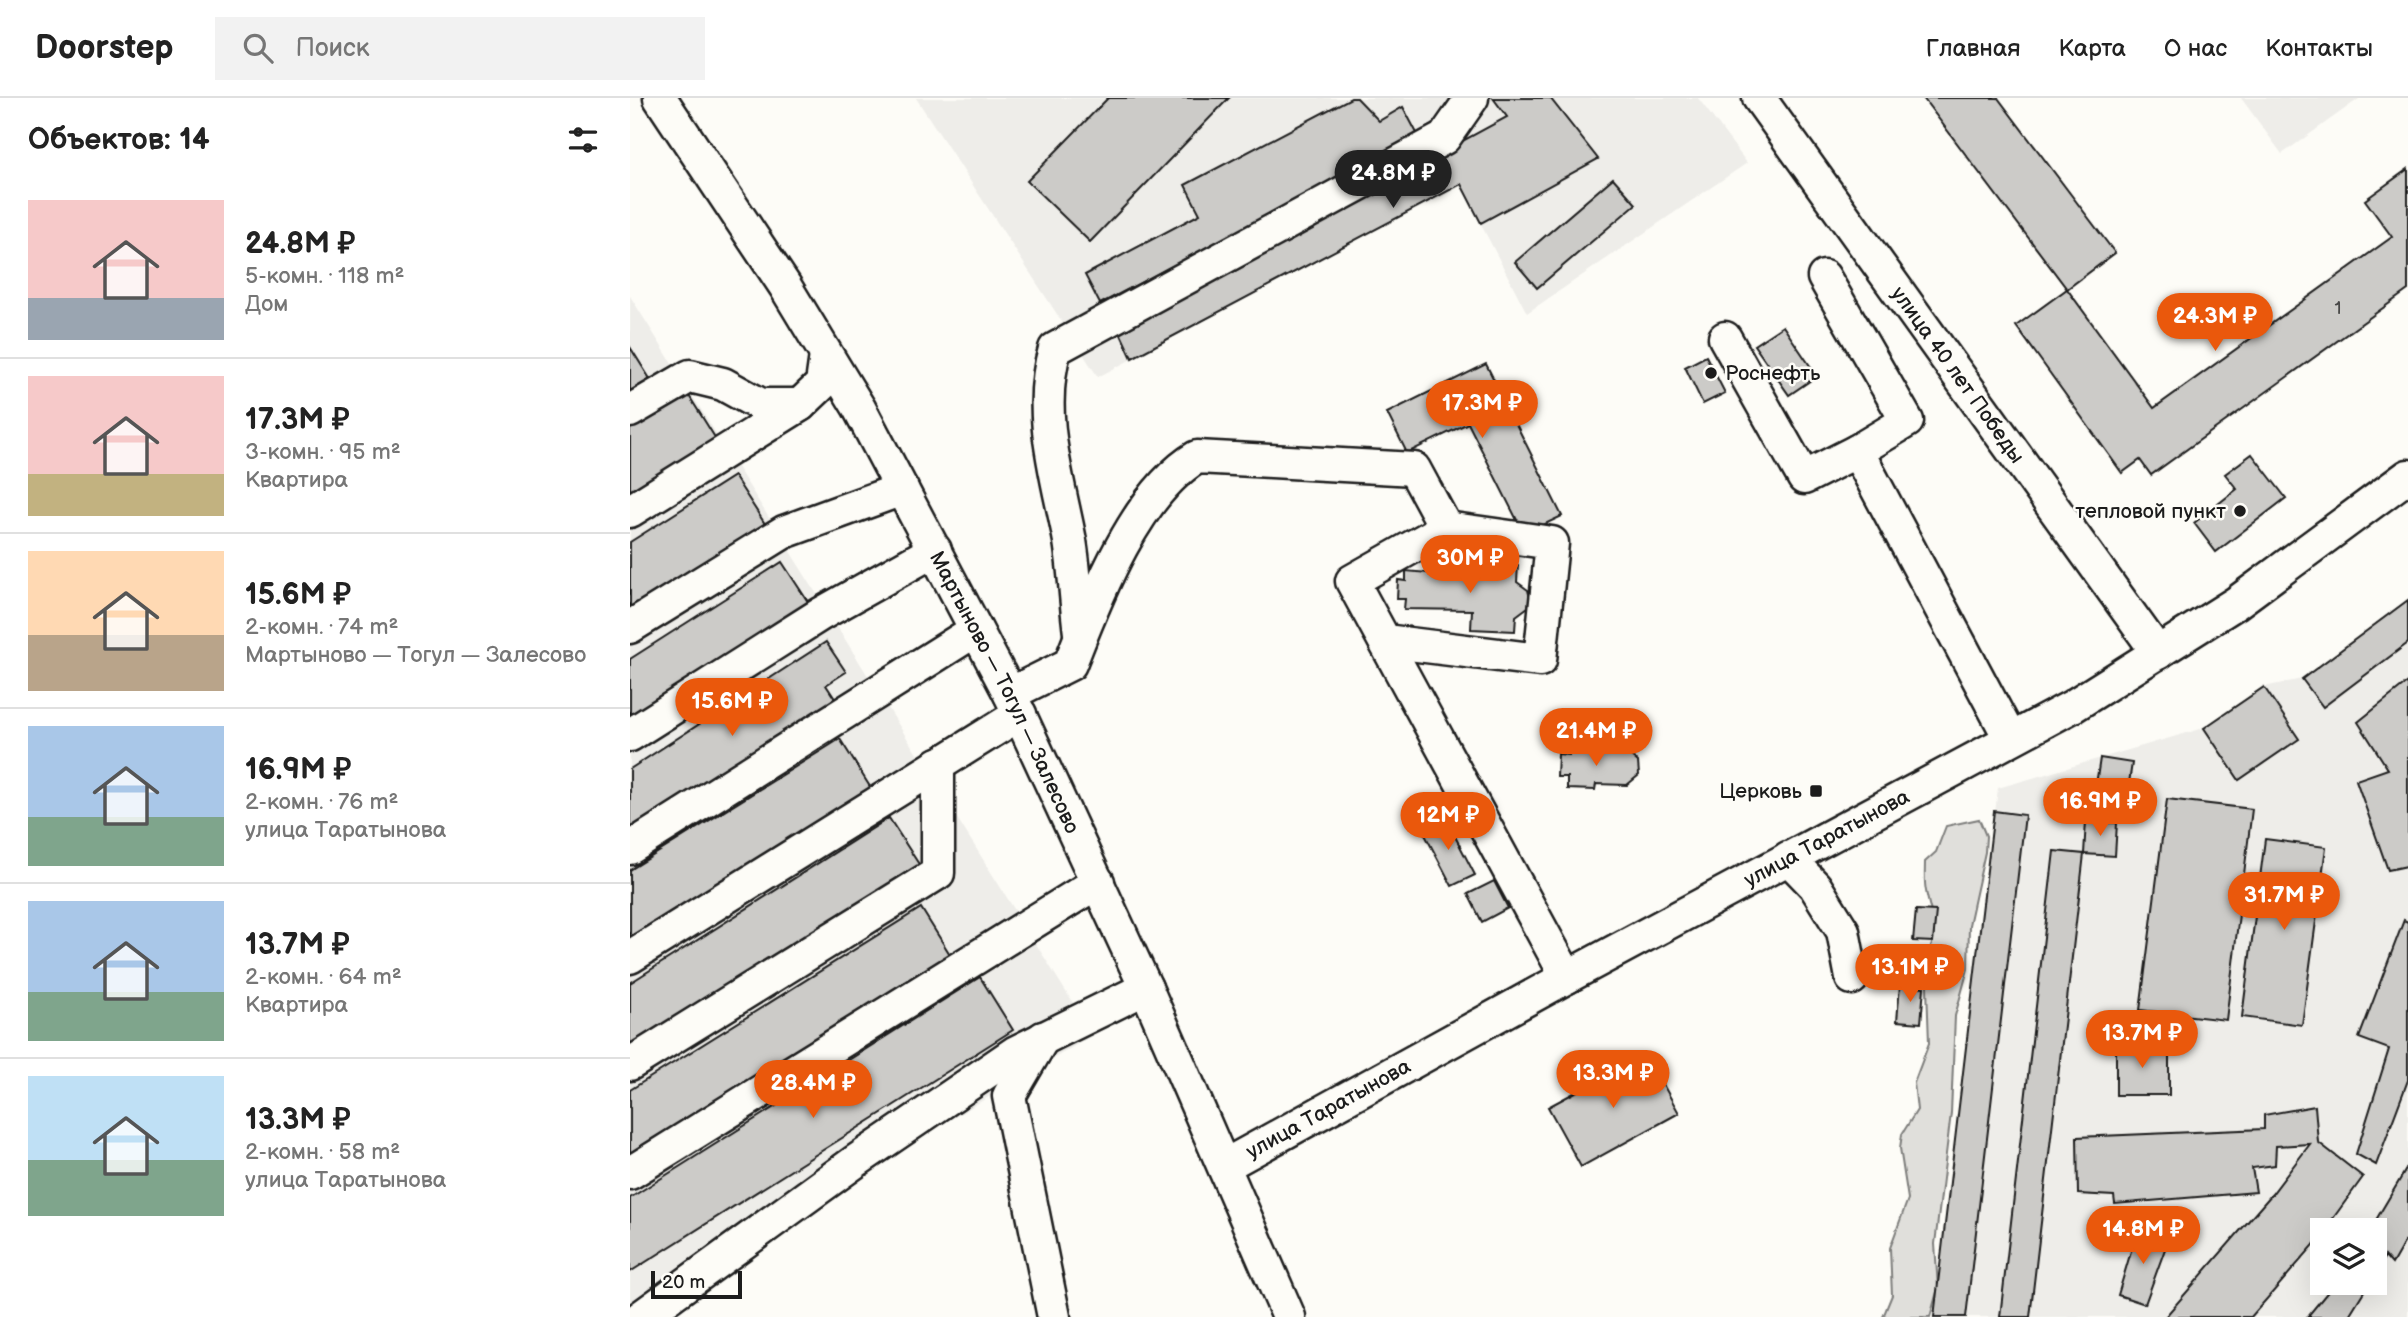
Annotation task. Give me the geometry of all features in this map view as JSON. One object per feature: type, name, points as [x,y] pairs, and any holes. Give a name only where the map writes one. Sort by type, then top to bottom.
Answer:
[{"type":"street","name":"Мартыново — Тогул — Залесово","points":[[660,98],[785,286],[859,408],[1015,704],[1146,988],[1289,1317]]},
{"type":"street","points":[[1080,638],[1070,544],[1051,444],[1048,373],[1055,349],[1444,138],[1472,98]]},
{"type":"street","name":"улица 40 лет Победы","points":[[1759,98],[2158,653]]},
{"type":"street","points":[[1724,338],[1804,478],[1907,421],[1824,277]]},
{"type":"street","points":[[630,511],[800,405],[822,384],[826,355]]},
{"type":"street","points":[[630,411],[690,376],[723,384],[761,405],[800,405]]},
{"type":"street","points":[[1857,451],[2010,738]]},
{"type":"street","points":[[630,957],[938,764],[1070,664],[1101,584],[1150,502],[1197,457],[1414,468],[1446,528]]},
{"type":"street","name":"улица Таратынова","points":[[1224,1166],[1567,977],[2073,706],[2236,603],[2408,476]]},
{"type":"street","points":[[630,626],[784,532],[902,489]]},
{"type":"street","points":[[1385,642],[1540,660],[1552,543],[1446,528],[1352,581],[1385,642],[1567,977]]},
{"type":"street","points":[[630,735],[821,614],[935,550]]},
{"type":"street","points":[[630,848],[976,630]]},
{"type":"street","points":[[630,1064],[938,873],[938,764]]},
{"type":"street","points":[[1788,858],[1815,886],[1843,931],[1852,978]]},
{"type":"street","points":[[630,1173],[1098,882]]},
{"type":"street","points":[[641,1317],[856,1161],[1016,1052],[1146,988]]},
{"type":"street","points":[[1043,1038],[1009,1096],[1054,1317]]},
{"type":"shaded area","points":[[916,98],[1698,98],[1747,163],[1527,313],[1460,184],[1098,377]]},
{"type":"shaded area","points":[[2241,98],[2360,98],[2282,154]]},
{"type":"shaded area","points":[[630,296],[1093,1035],[630,1310]]},
{"type":"shaded area","points":[[2408,600],[2408,1317],[1934,1317],[1998,788],[2204,728],[2264,687],[2302,679]]},
{"type":"shaded area","points":[[1979,819],[1986,836],[1985,852],[1969,925],[1968,969],[1955,1016],[1951,1113],[1935,1244],[1938,1288],[1930,1317],[1883,1317],[1892,1295],[1890,1248],[1908,1199],[1900,1148],[1902,1134],[1917,1110],[1914,1083],[1929,1043],[1926,958],[1934,932],[1925,888],[1925,862],[1936,852],[1946,826]]},
{"type":"building","points":[[1108,98],[1229,98],[1090,242],[1027,181]]},
{"type":"building","points":[[1351,98],[1357,98],[1379,121],[1403,107],[1419,137],[1100,304],[1085,275],[1200,214],[1185,185]]},
{"type":"building","points":[[1493,98],[1550,98],[1598,159],[1481,223],[1461,184],[1132,358],[1118,328],[1507,117]]},
{"type":"building","points":[[1923,98],[1998,98],[2115,253],[2067,289]]},
{"type":"building","points":[[2408,169],[2408,290],[2151,475],[2140,460],[2122,473],[2016,326],[2067,289],[2154,408],[2392,237],[2365,200]]},
{"type":"building","points":[[1613,178],[1636,204],[1537,288],[1515,262]]},
{"type":"building","points":[[1783,326],[1817,376],[1789,395],[1754,345]]},
{"type":"building","points":[[630,347],[652,382],[630,396]]},
{"type":"building","points":[[1706,356],[1725,393],[1703,404],[1685,367]]},
{"type":"building","points":[[1486,364],[1562,516],[1524,534],[1468,423],[1407,453],[1387,413]]},
{"type":"building","points":[[686,391],[719,444],[630,501],[630,426]]},
{"type":"building","name":"тепловой пункт","points":[[2252,454],[2286,498],[2216,552],[2194,523],[2237,489],[2225,474]]},
{"type":"building","points":[[734,476],[767,527],[630,613],[630,542]]},
{"type":"building","points":[[782,562],[814,611],[630,728],[630,659]]},
{"type":"building","points":[[1474,563],[1518,565],[1517,582],[1528,590],[1530,598],[1528,607],[1516,616],[1515,631],[1471,629],[1472,610],[1404,609],[1405,599],[1397,599],[1398,580],[1406,581],[1406,571],[1474,577]]},
{"type":"building","points":[[2408,600],[2408,643],[2323,707],[2302,679]]},
{"type":"building","points":[[826,642],[846,672],[826,685],[839,705],[630,840],[630,769]]},
{"type":"building","points":[[2408,682],[2408,870],[2407,866],[2388,870],[2356,780],[2388,769],[2358,722]]},
{"type":"building","points":[[2264,687],[2299,739],[2239,780],[2204,728]]},
{"type":"building","points":[[840,739],[872,790],[630,942],[630,870]]},
{"type":"building","points":[[1569,746],[1598,748],[1597,753],[1629,754],[1638,762],[1639,775],[1627,785],[1596,784],[1595,790],[1567,789],[1567,777],[1557,777],[1558,754],[1569,755]]},
{"type":"building","points":[[2100,758],[2132,763],[2126,803],[2094,798]]},
{"type":"building","points":[[2167,799],[2252,809],[2226,1020],[2140,1010]]},
{"type":"building","points":[[1994,811],[2025,815],[1966,1317],[1934,1317]]},
{"type":"building","points":[[1445,817],[1475,875],[1452,886],[1422,829]]},
{"type":"building","points":[[889,818],[922,869],[630,1055],[630,983]]},
{"type":"building","points":[[2086,821],[2117,823],[2115,856],[2084,854]]},
{"type":"building","points":[[2265,839],[2326,847],[2302,1025],[2242,1017]]},
{"type":"building","points":[[2054,851],[2084,854],[2030,1317],[2000,1317]]},
{"type":"building","points":[[1494,881],[1508,908],[1482,922],[1468,894]]},
{"type":"building","points":[[921,908],[951,956],[630,1156],[630,1090]]},
{"type":"building","points":[[1916,910],[1936,911],[1933,942],[1913,941]]},
{"type":"building","points":[[2404,920],[2408,922],[2408,1080],[2376,1165],[2356,1154],[2389,1049],[2359,1038]]},
{"type":"building","points":[[980,977],[1013,1030],[630,1272],[630,1198]]},
{"type":"building","points":[[1900,985],[1924,987],[1921,1023],[1897,1021]]},
{"type":"building","points":[[2116,1044],[2169,1044],[2169,1095],[2116,1095]]},
{"type":"building","points":[[1646,1054],[1679,1113],[1581,1167],[1548,1107]]},
{"type":"building","points":[[2315,1106],[2318,1142],[2363,1177],[2333,1218],[2310,1218],[2310,1249],[2251,1317],[2165,1317],[2272,1194],[2310,1144],[2276,1146],[2275,1165],[2252,1168],[2256,1192],[2115,1204],[2114,1196],[2078,1194],[2077,1137],[2264,1129],[2264,1115]]},
{"type":"building","points":[[2408,1166],[2408,1236],[2392,1264],[2387,1258],[2387,1218],[2377,1218]]},
{"type":"building","points":[[2137,1231],[2169,1238],[2145,1304],[2118,1295]]},
{"type":"building","points":[[2325,1295],[2362,1295],[2348,1317],[2307,1317]]},
{"type":"place","name":"Роснефть","points":[[1711,373]]},
{"type":"place","name":"тепловой пункт","points":[[2240,511]]},
{"type":"place","name":"Церковь","points":[[1816,791]]}]
